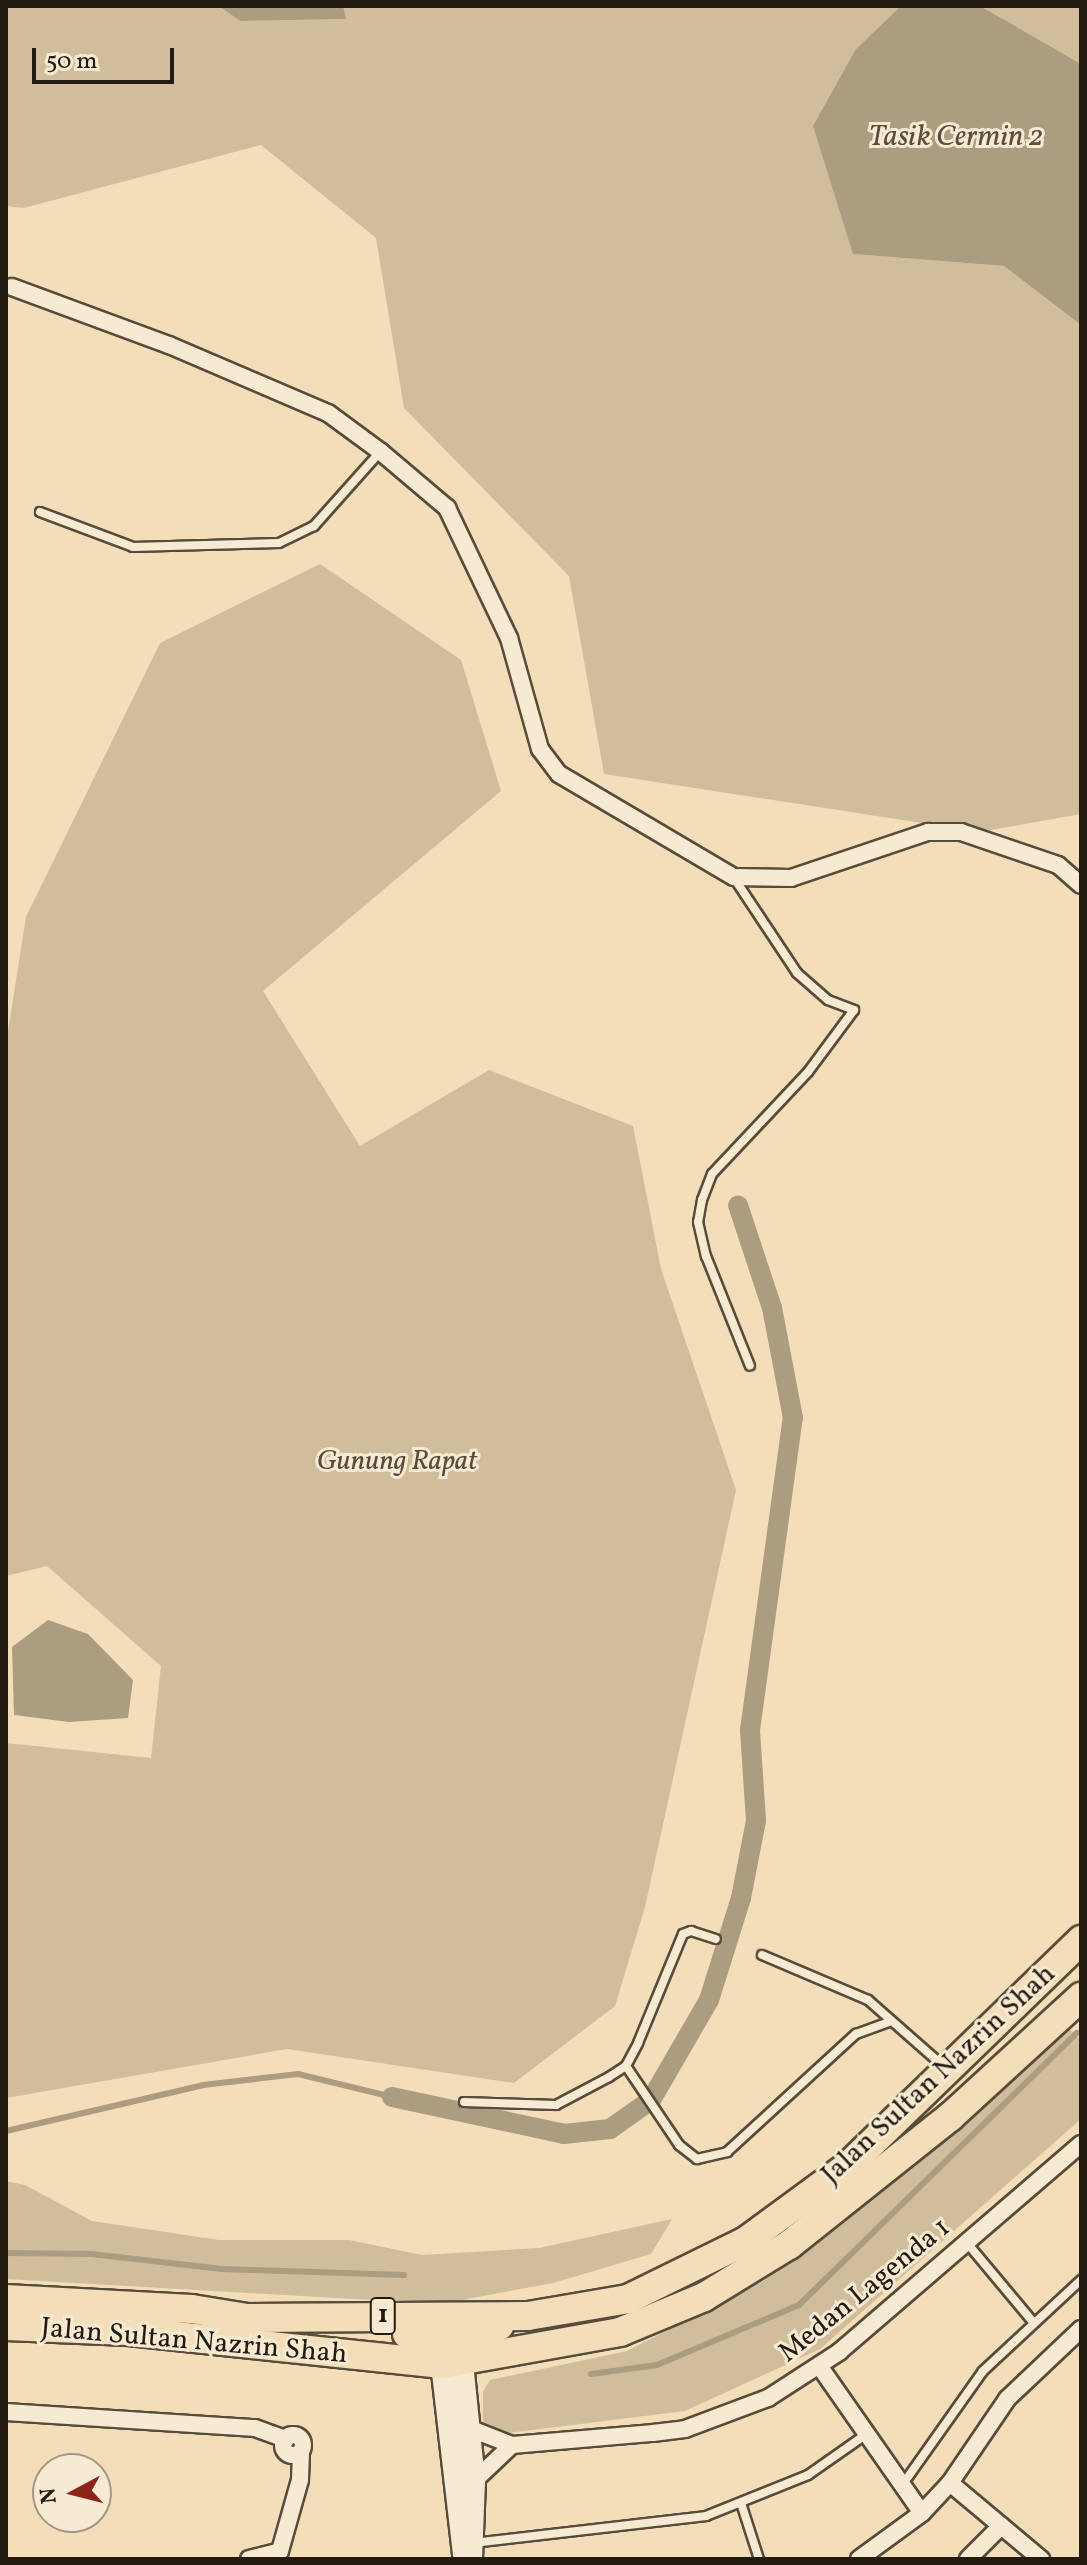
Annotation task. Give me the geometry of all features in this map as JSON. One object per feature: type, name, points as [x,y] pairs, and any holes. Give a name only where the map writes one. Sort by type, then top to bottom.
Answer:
[{"type":"highway","name":"Jalan Sultan Nazrin Shah","points":[[6,2299],[192,2309],[247,2318],[528,2316],[628,2299],[746,2241],[848,2166],[1081,1940]]},
{"type":"highway","name":"Jalan Sultan Nazrin Shah","points":[[6,2326],[128,2331],[453,2355],[620,2332],[704,2297],[789,2245],[870,2184],[1081,1996]]},
{"type":"highway","points":[[1001,2020],[1042,2000],[1081,1996]]},
{"type":"highway","points":[[247,2318],[299,2330],[453,2355],[528,2316]]},
{"type":"street","points":[[12,287],[169,345],[328,413],[381,452],[447,508],[509,638],[540,749],[559,774],[734,877],[791,878],[928,832],[961,832],[1058,865],[1081,885]]},
{"type":"street","name":"Medan Lagenda 1","points":[[512,2445],[685,2429],[768,2398],[820,2367],[1081,2144]]},
{"type":"street","points":[[6,2341],[49,2328]]},
{"type":"street","points":[[859,2559],[922,2513],[950,2483],[1007,2399],[1081,2329]]},
{"type":"street","points":[[453,2355],[474,2481],[469,2554]]},
{"type":"street","points":[[453,2355],[469,2554]]},
{"type":"street","points":[[820,2367],[922,2513]]},
{"type":"street","points":[[7,2417],[255,2428],[286,2439],[285,2452],[301,2452],[300,2480],[280,2551],[249,2559]]},
{"type":"street","points":[[466,2427],[512,2445],[474,2481]]},
{"type":"street","points":[[950,2483],[1041,2559]]},
{"type":"street","points":[[968,2559],[1001,2526]]},
{"type":"lane","points":[[40,512],[133,547],[279,543],[314,526],[381,452]]},
{"type":"lane","points":[[734,877],[797,973],[828,1000],[854,1010],[808,1072],[712,1174],[702,1200],[698,1222],[706,1256],[750,1366]]},
{"type":"lane","points":[[464,2102],[556,2105],[626,2066],[683,1934],[691,1931],[716,1939]]},
{"type":"lane","points":[[762,1955],[868,2000],[949,2071]]},
{"type":"lane","points":[[626,2066],[673,2136],[697,2159],[727,2152],[856,2034],[892,2021]]},
{"type":"lane","points":[[967,2243],[1033,2322]]},
{"type":"lane","points":[[903,2484],[983,2371],[1081,2280]]},
{"type":"lane","points":[[469,2554],[706,2516],[808,2475],[868,2433]]},
{"type":"lane","points":[[741,2503],[759,2559]]},
{"type":"green space","points":[[6,6],[219,6],[240,21],[345,19],[343,6],[901,6],[856,49],[853,254],[1004,266],[1081,325],[1081,814],[980,832],[604,774],[569,576],[404,408],[376,238],[261,145],[24,208],[6,206]]},
{"type":"green space","points":[[980,6],[1081,6],[1081,64],[1037,40]]},
{"type":"green space","name":"Gunung Rapat","points":[[320,564],[461,660],[501,791],[263,991],[360,1146],[489,1070],[633,1126],[661,1269],[736,1490],[645,1907],[615,2006],[514,2083],[287,2049],[6,2098],[6,1743],[151,1758],[161,1666],[47,1566],[6,1576],[6,1044],[26,917],[160,643]]},
{"type":"green space","points":[[1069,2028],[1081,2041],[1081,2119],[820,2349],[685,2411],[492,2435],[483,2424],[483,2392],[490,2380],[627,2351],[765,2280]]},
{"type":"green space","points":[[6,2181],[25,2185],[92,2221],[219,2240],[349,2240],[422,2255],[539,2248],[672,2219],[651,2254],[553,2283],[440,2304],[6,2279]]},
{"type":"water","points":[[219,6],[343,6],[346,19],[240,21]]},
{"type":"water","name":"Tasik Cermin 2","points":[[901,6],[980,6],[1081,64],[1081,325],[1004,266],[853,254],[813,126],[856,49]]},
{"type":"water","points":[[48,1620],[88,1634],[133,1680],[128,1718],[69,1722],[14,1715],[12,1647]]},
{"type":"waterway","points":[[392,2097],[564,2134],[610,2129],[651,2100],[709,2000],[741,1898],[756,1821],[750,1730],[793,1418],[772,1308],[738,1205]]},
{"type":"waterway","points":[[591,2374],[657,2365],[799,2305],[1077,2033]]},
{"type":"waterway","points":[[6,2131],[203,2085],[298,2074],[392,2097]]},
{"type":"waterway","points":[[6,2253],[91,2254],[222,2269],[404,2275]]}]
